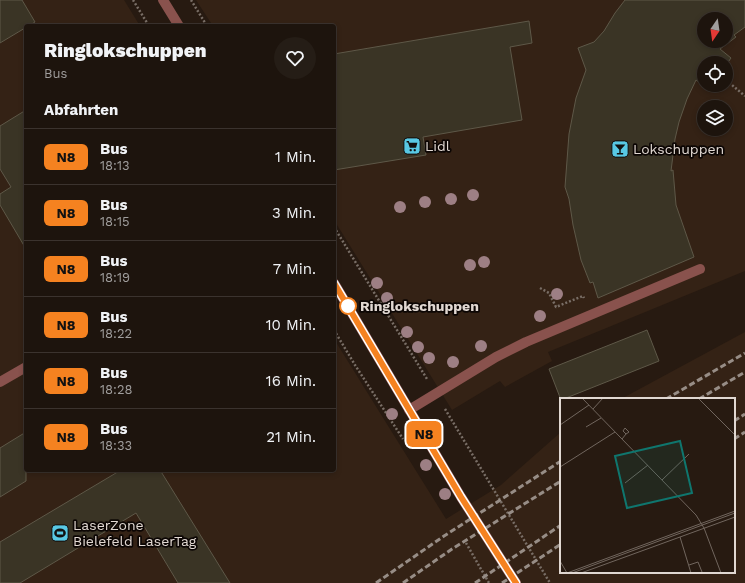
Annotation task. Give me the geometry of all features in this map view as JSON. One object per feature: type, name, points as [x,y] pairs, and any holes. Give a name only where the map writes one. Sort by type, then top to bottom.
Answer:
[{"type":"street","points":[[163,0],[178,24]]},
{"type":"street","points":[[409,410],[496,357],[526,342],[700,269]]},
{"type":"street","points":[[336,286],[461,497],[516,583]]},
{"type":"street","points":[[0,382],[24,368]]},
{"type":"path","points":[[133,0],[147,24]]},
{"type":"path","points":[[191,0],[206,24]]},
{"type":"path","points":[[733,86],[745,96]]},
{"type":"path","points":[[540,288],[549,293],[556,307],[583,296]]},
{"type":"path","points":[[336,333],[404,441]]},
{"type":"path","points":[[463,537],[489,583]]},
{"type":"shaded area","points":[[0,0],[124,0],[139,24],[24,24],[24,472],[336,472],[336,342],[446,519],[501,485],[560,433],[560,573],[735,573],[735,398],[623,398],[745,332],[745,583],[0,583]]},
{"type":"shaded area","points":[[196,0],[745,0],[745,271],[548,352],[552,361],[505,387],[500,381],[452,410],[336,223],[336,24],[212,24]]},
{"type":"building","points":[[0,0],[22,0],[35,22],[32,24],[24,24],[24,29],[0,43]]},
{"type":"building","name":"Lokschuppen","points":[[625,0],[745,0],[745,27],[734,35],[736,37],[733,39],[733,12],[697,12],[697,48],[721,48],[720,49],[729,56],[697,56],[697,81],[696,80],[687,99],[675,139],[671,171],[673,170],[676,205],[694,257],[598,298],[593,282],[590,283],[581,260],[569,199],[565,187],[569,134],[576,98],[586,70],[578,48],[594,42],[604,31]]},
{"type":"building","points":[[529,21],[532,43],[510,47],[522,120],[423,137],[426,155],[336,170],[336,54]]},
{"type":"building","points":[[24,111],[24,246],[0,205],[0,194],[11,187],[0,169],[0,126]]},
{"type":"building","points":[[647,330],[659,361],[566,398],[560,398],[549,369]]},
{"type":"building","points":[[24,433],[24,472],[26,472],[26,481],[0,497],[0,448]]},
{"type":"building","name":"LaserZone Bielefeld LaserTag","points":[[118,472],[161,472],[230,583],[178,583],[136,513],[20,583],[0,583],[0,542]]},
{"type":"railway","points":[[668,398],[745,353]]},
{"type":"railway","points":[[701,398],[745,372]]},
{"type":"railway","points":[[735,420],[745,414]]},
{"type":"railway","points":[[735,438],[745,432]]},
{"type":"railway","points":[[376,583],[444,536],[560,462]]},
{"type":"railway","points":[[403,583],[452,549],[560,482]]},
{"type":"railway","points":[[475,583],[560,526]]},
{"type":"railway","points":[[502,583],[560,545]]},
{"type":"bus line","name":"N8","points":[[336,286],[461,497],[516,583]]},
{"type":"place","name":"Lidl","points":[[412,146]]},
{"type":"place","name":"Lokschuppen","points":[[620,149]]},
{"type":"place","name":"Ringlokschuppen","points":[[348,306]]},
{"type":"place","name":"LaserZone Bielefeld LaserTag","points":[[60,533]]}]
